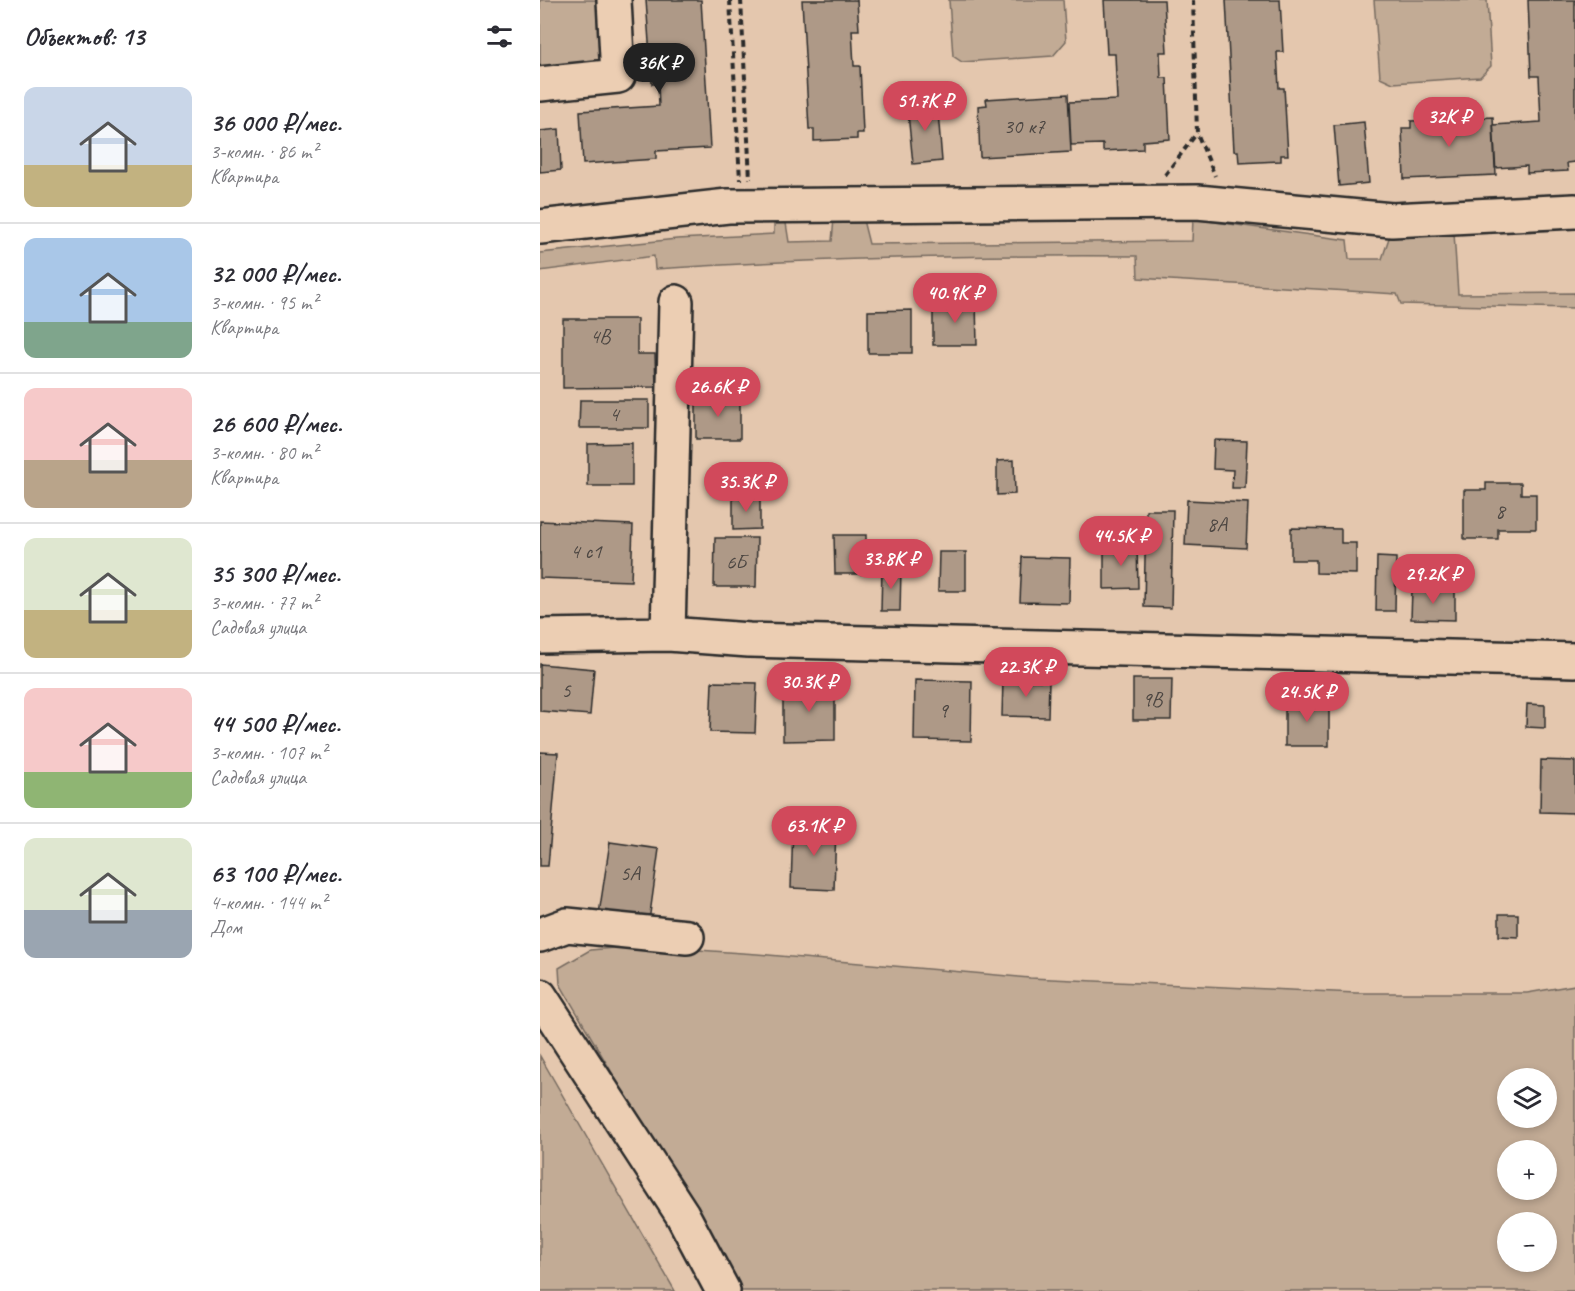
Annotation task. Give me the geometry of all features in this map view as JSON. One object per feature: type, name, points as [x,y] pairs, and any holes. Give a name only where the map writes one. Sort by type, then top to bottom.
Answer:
[{"type":"street","points":[[540,84],[618,76],[614,0]]},
{"type":"street","points":[[540,227],[728,206],[1197,202],[1392,220],[1575,211]]},
{"type":"street","points":[[668,634],[676,302]]},
{"type":"street","points":[[540,636],[668,634],[749,640],[1575,660]]},
{"type":"street","points":[[540,934],[567,925],[687,937]]},
{"type":"street","points":[[540,996],[682,1214],[723,1291]]},
{"type":"path","points":[[730,0],[740,180]]},
{"type":"path","points":[[741,0],[750,180]]},
{"type":"path","points":[[1193,0],[1197,133],[1215,176]]},
{"type":"path","points":[[1162,179],[1197,133]]},
{"type":"shaded area","points":[[540,0],[604,0],[602,69],[540,73]]},
{"type":"shaded area","points":[[949,0],[1063,0],[1066,41],[1053,56],[962,62],[953,56]]},
{"type":"shaded area","points":[[1374,0],[1487,0],[1491,66],[1480,77],[1393,83],[1380,77]]},
{"type":"shaded area","points":[[774,217],[785,217],[789,242],[832,241],[834,219],[863,220],[869,244],[1192,241],[1193,219],[1347,240],[1349,259],[1382,259],[1389,238],[1454,233],[1458,294],[1575,293],[1575,308],[1401,304],[1397,294],[1138,278],[1137,256],[896,258],[655,269],[654,256],[540,271],[540,253],[677,239],[774,234]]},
{"type":"shaded area","points":[[638,946],[1030,978],[1356,993],[1527,993],[1575,985],[1575,1291],[740,1291],[560,984],[559,968],[590,950]]},
{"type":"shaded area","points":[[540,1056],[675,1291],[540,1291]]},
{"type":"building","points":[[646,0],[701,0],[710,148],[656,151],[656,159],[583,164],[580,111],[659,106],[658,84],[652,84]]},
{"type":"building","points":[[802,0],[857,0],[859,30],[852,30],[854,66],[860,66],[863,133],[857,133],[857,139],[814,141],[814,129],[809,129]]},
{"type":"building","points":[[1104,0],[1164,0],[1167,52],[1160,52],[1161,78],[1167,78],[1170,139],[1143,141],[1143,149],[1103,151],[1103,144],[1071,145],[1069,102],[1117,100],[1115,54],[1107,54]]},
{"type":"building","points":[[1226,0],[1280,0],[1283,52],[1277,52],[1279,88],[1284,88],[1288,155],[1281,155],[1281,161],[1239,163],[1238,151],[1234,151]]},
{"type":"building","points":[[1528,0],[1575,0],[1575,162],[1567,163],[1568,171],[1527,173],[1527,166],[1495,168],[1493,125],[1541,122],[1539,76],[1531,76]]},
{"type":"building","points":[[1068,94],[1071,152],[980,157],[978,106],[987,105],[986,99]]},
{"type":"building","points":[[937,100],[942,161],[913,164],[907,103]]},
{"type":"building","points":[[1493,117],[1496,175],[1404,179],[1402,128],[1411,128],[1411,121]]},
{"type":"building","points":[[1364,122],[1369,183],[1339,186],[1334,125]]},
{"type":"building","points":[[559,129],[561,170],[540,172],[540,131]]},
{"type":"building","points":[[976,302],[977,345],[933,345],[933,303]]},
{"type":"building","points":[[912,310],[912,353],[868,353],[868,311]]},
{"type":"building","points":[[563,319],[637,319],[637,354],[655,354],[656,387],[563,388]]},
{"type":"building","points":[[740,396],[740,439],[696,439],[696,397]]},
{"type":"building","points":[[580,400],[649,400],[649,428],[579,428]]},
{"type":"building","points":[[1214,440],[1247,441],[1245,488],[1232,488],[1233,470],[1213,469]]},
{"type":"building","points":[[632,443],[632,486],[588,486],[588,444]]},
{"type":"building","points":[[1014,460],[1015,494],[997,495],[997,461]]},
{"type":"building","points":[[1486,483],[1521,483],[1521,494],[1536,494],[1536,529],[1498,529],[1498,539],[1464,539],[1464,490],[1486,490]]},
{"type":"building","points":[[733,496],[760,496],[760,529],[733,530]]},
{"type":"building","points":[[1187,500],[1248,503],[1246,548],[1185,545]]},
{"type":"building","points":[[1146,510],[1173,510],[1171,608],[1144,607]]},
{"type":"building","points":[[540,521],[633,525],[631,581],[540,578]]},
{"type":"building","points":[[1291,528],[1341,529],[1341,543],[1356,543],[1356,574],[1316,573],[1316,560],[1291,560]]},
{"type":"building","points":[[834,535],[866,535],[866,574],[835,574]]},
{"type":"building","points":[[715,538],[757,538],[756,587],[714,587]]},
{"type":"building","points":[[1104,545],[1137,545],[1138,588],[1104,589]]},
{"type":"building","points":[[939,552],[966,552],[966,591],[938,591]]},
{"type":"building","points":[[1022,557],[1070,558],[1069,603],[1020,602]]},
{"type":"building","points":[[1377,557],[1396,558],[1395,611],[1376,611]]},
{"type":"building","points":[[882,568],[901,569],[900,611],[881,611]]},
{"type":"building","points":[[1412,590],[1455,590],[1455,620],[1411,619]]},
{"type":"building","points":[[540,664],[594,669],[590,715],[540,711]]},
{"type":"building","points":[[1133,679],[1172,679],[1171,720],[1133,720]]},
{"type":"building","points":[[915,680],[972,681],[971,741],[914,740]]},
{"type":"building","points":[[1003,680],[1049,681],[1048,717],[1002,716]]},
{"type":"building","points":[[712,682],[757,683],[755,733],[710,732]]},
{"type":"building","points":[[835,685],[835,740],[783,741],[783,686]]},
{"type":"building","points":[[1285,700],[1329,700],[1329,746],[1285,746]]},
{"type":"building","points":[[1527,704],[1545,705],[1545,728],[1526,727]]},
{"type":"building","points":[[540,752],[558,753],[548,866],[540,866]]},
{"type":"building","points":[[1541,760],[1575,761],[1575,813],[1540,812]]},
{"type":"building","points":[[793,825],[836,826],[834,890],[791,888]]},
{"type":"building","points":[[610,842],[659,849],[649,921],[599,914]]},
{"type":"building","points":[[1499,914],[1518,914],[1518,937],[1499,936]]}]
